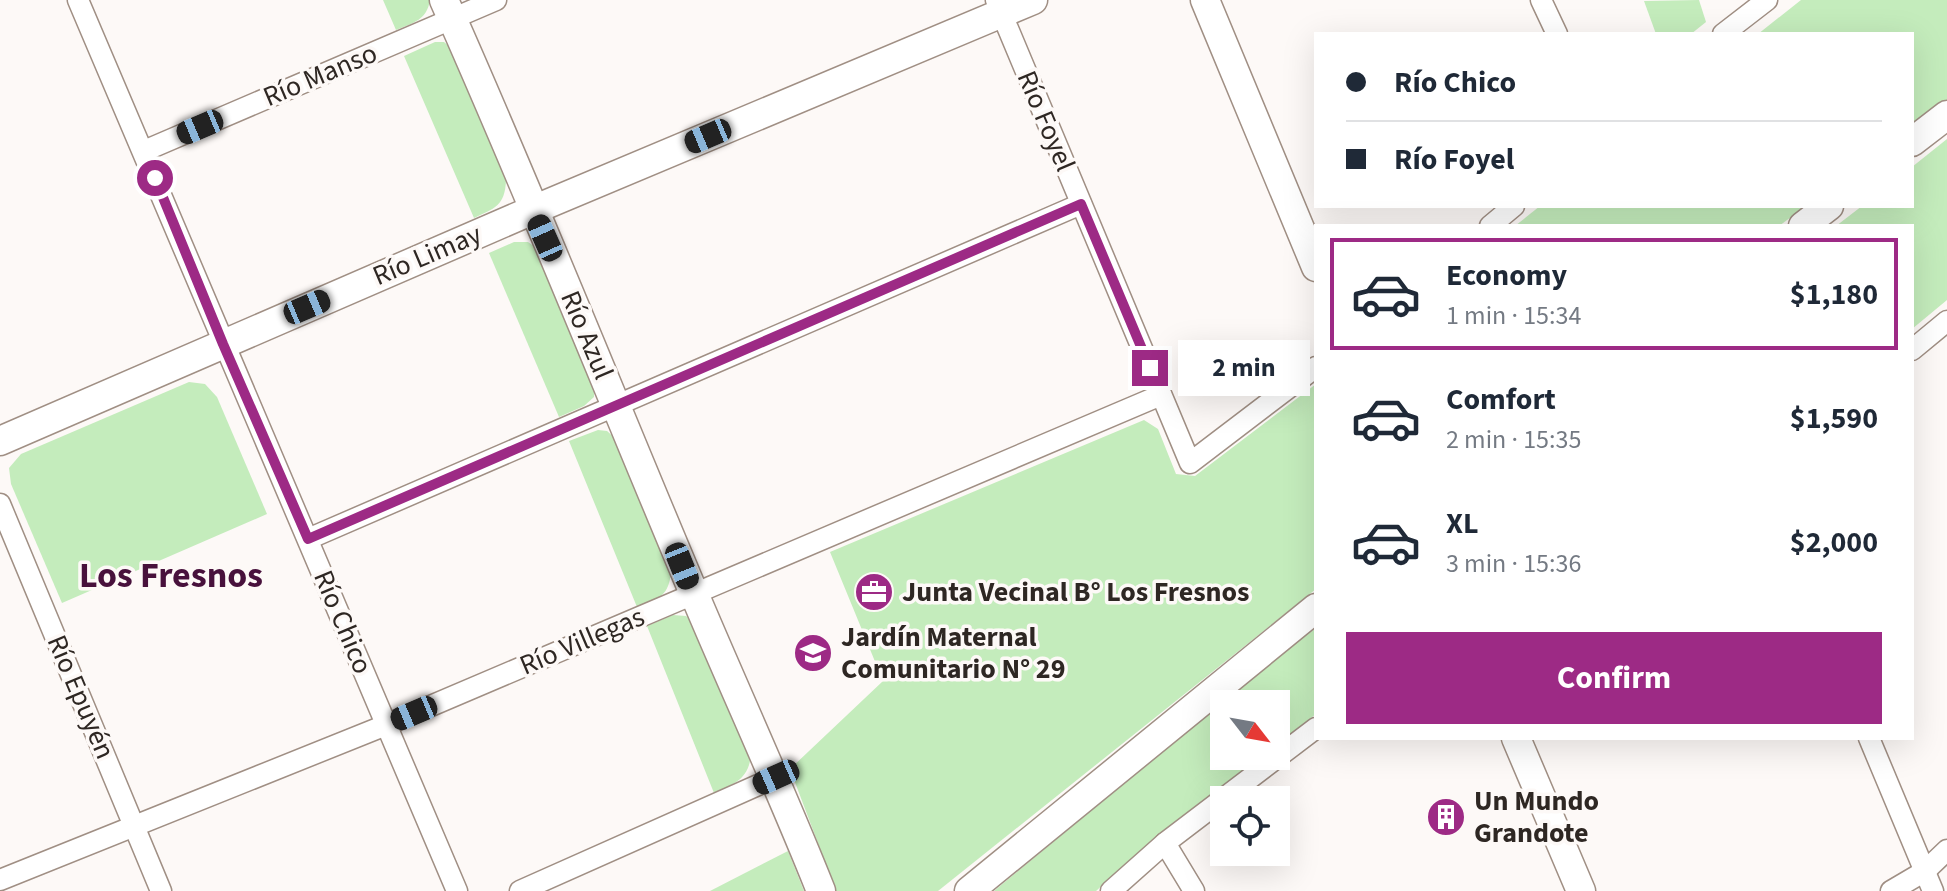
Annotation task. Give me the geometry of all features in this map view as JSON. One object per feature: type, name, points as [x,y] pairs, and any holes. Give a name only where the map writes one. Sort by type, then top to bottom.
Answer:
[{"type":"street","name":"Río Chico","points":[[78,0],[457,891]]},
{"type":"street","name":"Río Manso","points":[[144,151],[448,9],[496,0]]},
{"type":"street","name":"Río Limay","points":[[0,441],[998,7],[1033,0]]},
{"type":"street","points":[[1205,0],[1314,262]]},
{"type":"street","points":[[1541,0],[1556,32]]},
{"type":"street","points":[[1726,32],[1767,0]]},
{"type":"street","name":"Río Foyel","points":[[998,7],[1190,463],[1314,369]]},
{"type":"street","name":"Río Azul","points":[[448,9],[617,405],[693,593],[776,777],[821,891]]},
{"type":"street","points":[[1914,140],[1947,115]]},
{"type":"street","points":[[308,539],[1081,204]]},
{"type":"street","points":[[1492,224],[1512,208]]},
{"type":"street","points":[[1806,224],[1826,208]]},
{"type":"street","points":[[1914,348],[1947,321]]},
{"type":"street","name":"Río Villegas","points":[[0,880],[386,725],[1161,395]]},
{"type":"street","name":"Río Epuyén","points":[[0,504],[161,891]]},
{"type":"street","points":[[969,891],[1314,610]]},
{"type":"street","points":[[1111,891],[1165,843],[1314,730]]},
{"type":"street","points":[[1517,740],[1581,891]]},
{"type":"street","points":[[1870,740],[1933,891]]},
{"type":"street","points":[[520,891],[776,777]]},
{"type":"street","points":[[1165,843],[1194,891]]},
{"type":"street","points":[[1891,891],[1925,871],[1947,850]]},
{"type":"green space","points":[[383,0],[430,0],[422,16],[396,30]]},
{"type":"green space","points":[[1699,0],[1706,22],[1694,32],[1655,32],[1644,1]]},
{"type":"green space","points":[[1801,0],[1947,0],[1947,101],[1914,126],[1914,32],[1761,32]]},
{"type":"green space","points":[[435,42],[444,42],[451,48],[506,180],[504,196],[498,205],[474,218],[404,56]]},
{"type":"green space","points":[[1947,139],[1947,300],[1914,327],[1914,224],[1839,224],[1859,208],[1914,208],[1914,165]]},
{"type":"green space","points":[[1538,208],[1803,208],[1782,224],[1518,224]]},
{"type":"green space","points":[[514,242],[528,242],[538,249],[594,385],[594,397],[584,406],[559,417],[489,253]]},
{"type":"green space","points":[[189,382],[205,384],[217,397],[267,514],[62,603],[11,484],[9,468],[21,454]]},
{"type":"green space","points":[[1314,386],[1314,591],[938,891],[836,891],[790,769],[883,681],[830,552],[1144,420],[1158,429],[1176,474],[1195,476]]},
{"type":"green space","points":[[598,430],[607,431],[617,440],[671,571],[668,586],[662,595],[637,607],[569,441]]},
{"type":"green space","points":[[673,615],[686,616],[697,625],[750,761],[741,778],[714,793],[647,626]]},
{"type":"green space","points":[[1314,630],[1314,716],[1290,734],[1290,690],[1236,690]]},
{"type":"green space","points":[[1210,712],[1210,770],[1244,770],[1223,786],[1210,786],[1210,796],[1156,837],[1096,891],[994,891]]},
{"type":"green space","points":[[788,851],[804,891],[710,891]]},
{"type":"place","name":"Junta Vecinal B° Los Fresnos","points":[[874,592]]},
{"type":"place","name":"Jardín Maternal Comunitario N° 29","points":[[813,653]]},
{"type":"place","name":"Un Mundo Grandote","points":[[1446,817]]},
{"type":"district","name":"Los Fresnos","points":[[171,575]]},
{"type":"route","points":[[155,178],[308,539],[1081,204],[1150,368]]}]
